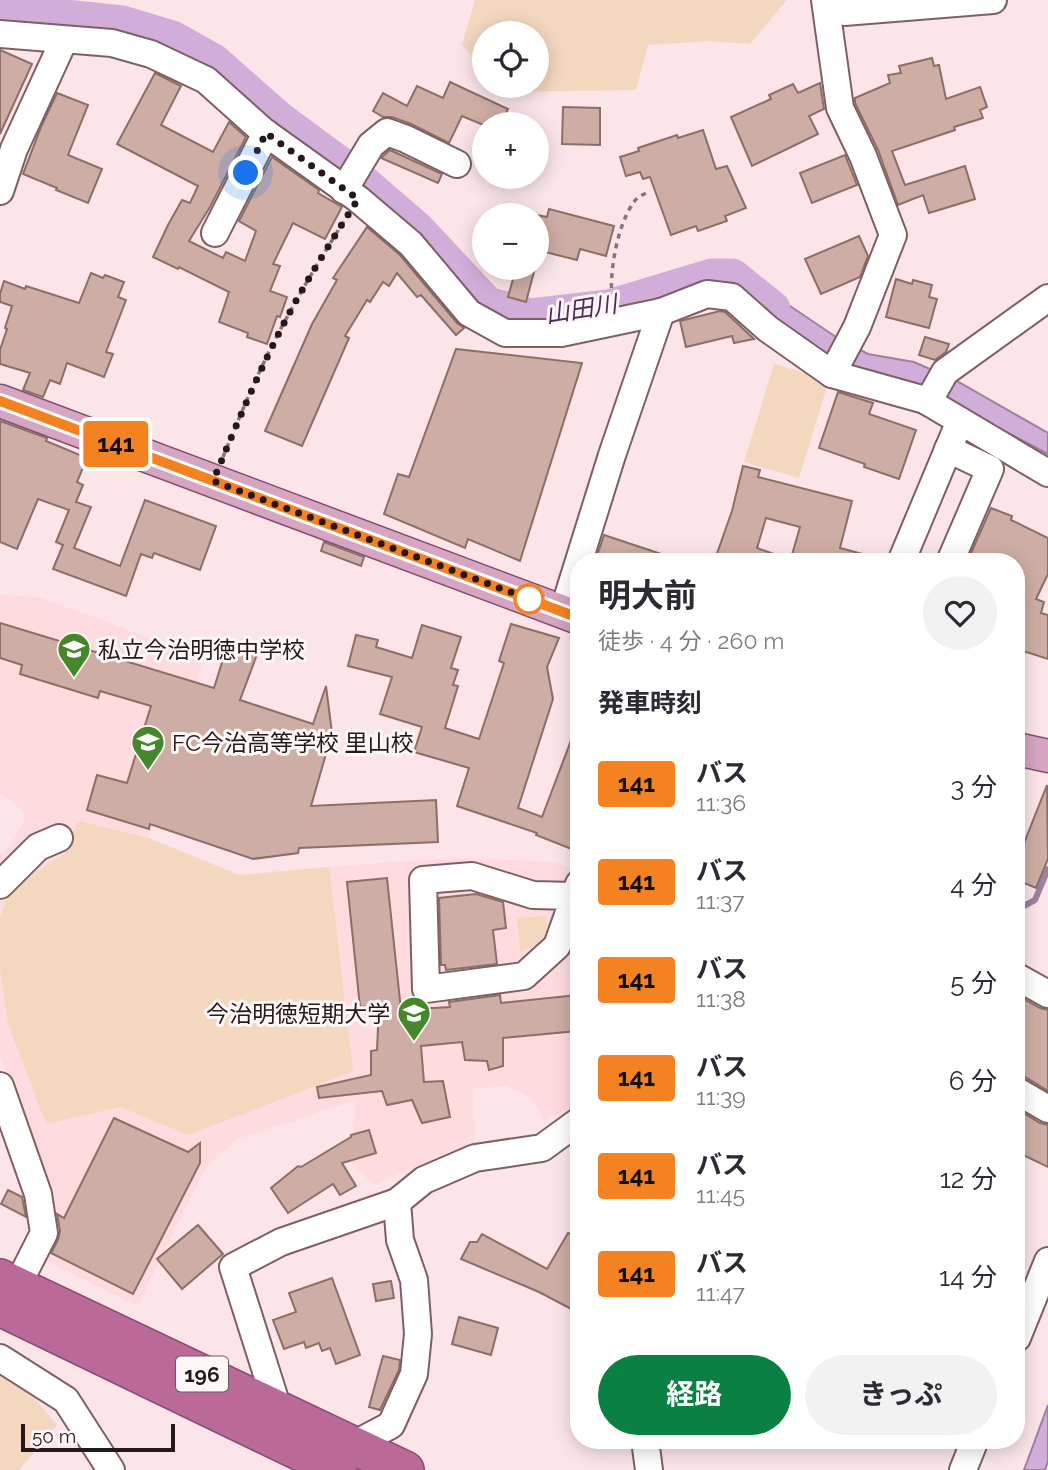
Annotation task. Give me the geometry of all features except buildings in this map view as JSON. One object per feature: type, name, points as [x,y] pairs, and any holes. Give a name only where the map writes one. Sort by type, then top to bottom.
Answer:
[{"type":"highway","name":"196","points":[[4,1299],[278,1409],[340,1463]]},
{"type":"highway","name":"196","points":[[4,1299],[340,1463],[405,1470]]},
{"type":"main road","points":[[0,401],[570,615]]},
{"type":"main road","points":[[1025,751],[1048,756]]},
{"type":"street","points":[[825,0],[839,108],[863,156],[892,235],[857,327],[832,374]]},
{"type":"street","points":[[841,0],[844,12],[993,0]]},
{"type":"street","points":[[0,34],[112,43],[151,54],[206,80],[266,133],[349,192],[411,244],[469,313],[505,333],[562,333],[661,313],[708,294],[732,297],[768,329],[832,374],[928,401],[1048,473]]},
{"type":"street","points":[[0,191],[14,149],[64,40]]},
{"type":"street","points":[[349,192],[371,145],[387,132],[457,164]]},
{"type":"street","points":[[215,233],[266,133]]},
{"type":"street","points":[[928,401],[945,372],[1048,298]]},
{"type":"street","points":[[587,553],[622,422],[661,313]]},
{"type":"street","points":[[905,553],[960,421]]},
{"type":"street","points":[[948,449],[990,469],[954,553]]},
{"type":"street","points":[[0,885],[38,847],[59,838]]},
{"type":"street","points":[[570,891],[533,895],[472,876],[423,880],[426,989],[524,976],[557,946],[570,910]]},
{"type":"street","points":[[1025,981],[1048,994]]},
{"type":"street","points":[[0,1086],[38,1194],[44,1233],[4,1299]]},
{"type":"street","points":[[1025,1096],[1048,1109]]},
{"type":"street","points":[[278,1409],[233,1267],[281,1241],[397,1202],[424,1180],[475,1158],[542,1147],[570,1127]]},
{"type":"street","points":[[340,1463],[391,1425],[414,1374],[418,1334],[414,1280],[400,1240],[397,1202]]},
{"type":"street","points":[[1025,1318],[1048,1261]]},
{"type":"street","points":[[0,1358],[66,1400],[111,1470]]},
{"type":"street","points":[[646,1449],[649,1470]]},
{"type":"street","points":[[963,1470],[971,1449]]},
{"type":"path","points":[[213,481],[243,409],[349,192]]},
{"type":"path","points":[[612,293],[613,264],[623,220],[635,199],[647,192]]},
{"type":"shaded area","points":[[475,0],[787,0],[750,44],[709,41],[648,45],[636,90],[549,91],[549,21],[472,21],[472,56],[462,45]]},
{"type":"shaded area","points":[[738,271],[836,337],[868,354],[914,362],[955,380],[1048,433],[1048,454],[970,413],[852,367],[810,347],[726,284]]},
{"type":"shaded area","points":[[774,364],[829,380],[799,478],[744,462]]},
{"type":"shaded area","points":[[0,595],[38,597],[204,661],[149,838],[239,875],[469,858],[556,862],[570,869],[570,1108],[544,1121],[532,1098],[506,1086],[473,1089],[475,1148],[450,1152],[374,1185],[351,1163],[355,1100],[237,1139],[204,1170],[138,1306],[40,1258],[55,1213],[0,1057],[0,855],[9,848],[25,819],[21,809],[0,793]]},
{"type":"shaded area","points":[[78,821],[149,838],[239,875],[329,867],[353,1071],[189,1135],[120,1107],[46,1124],[8,1024],[0,969],[0,918],[7,897],[36,872],[64,854]]},
{"type":"shaded area","points":[[547,916],[546,930],[541,940],[520,952],[517,918]]},
{"type":"shaded area","points":[[0,1373],[30,1393],[57,1425],[19,1470],[0,1470]]},
{"type":"shaded area","points":[[1048,1405],[1048,1461],[1045,1470],[1024,1470]]},
{"type":"waterway","name":"山田川","points":[[0,11],[122,24],[172,39],[213,62],[280,121],[352,174],[417,230],[487,305],[531,317],[609,308],[712,277],[732,277],[772,309]]},
{"type":"waterway","points":[[1025,905],[1035,900],[1048,869]]},
{"type":"bus line","name":"141","points":[[0,401],[570,615]]},
{"type":"place","name":"私立今治明徳中学校","points":[[74,679]]},
{"type":"place","name":"FC今治高等学校 里山校","points":[[148,772]]},
{"type":"place","name":"今治明徳短期大学","points":[[414,1043]]},
{"type":"route","points":[[246,173],[266,133],[358,199],[307,280],[277,337],[213,481],[529,599]]}]
